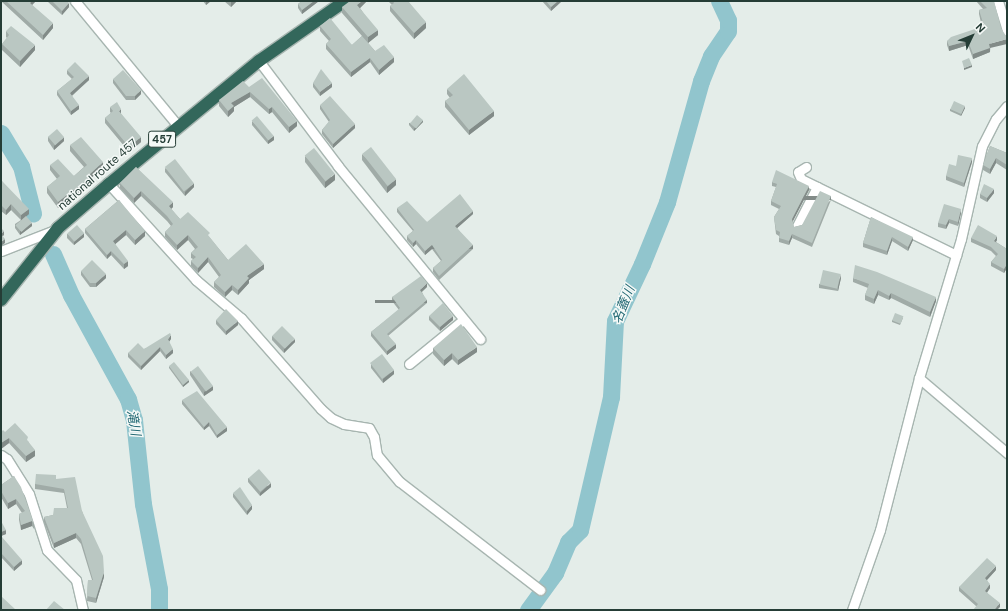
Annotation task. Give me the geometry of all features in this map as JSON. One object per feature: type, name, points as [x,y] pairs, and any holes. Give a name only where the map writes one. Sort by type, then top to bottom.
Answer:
[{"type":"highway","name":"national route 457","points":[[1,300],[58,228],[178,126],[260,61],[345,1]]},
{"type":"street","points":[[75,1],[178,126]]},
{"type":"street","points":[[998,1],[1007,31]]},
{"type":"street","points":[[260,61],[338,166],[480,339]]},
{"type":"street","points":[[852,610],[880,530],[919,378],[956,255],[982,146],[996,120],[1007,106]]},
{"type":"street","points":[[806,167],[798,172],[801,179],[956,255]]},
{"type":"street","points":[[109,184],[196,280],[241,318],[321,409],[331,418],[344,424],[369,428],[374,437],[377,455],[400,482],[484,549],[540,590]]},
{"type":"street","points":[[797,226],[817,187]]},
{"type":"street","points":[[1,251],[58,228]]},
{"type":"street","points":[[409,364],[463,320]]},
{"type":"street","points":[[919,378],[1007,453]]},
{"type":"street","points":[[1,455],[7,459],[30,494],[47,550],[76,580],[83,610]]},
{"type":"building","points":[[6,1],[32,1],[30,3],[53,23],[43,35]]},
{"type":"building","points":[[52,1],[67,1],[69,3],[62,11]]},
{"type":"building","points":[[302,1],[314,1],[302,10],[298,4]]},
{"type":"building","points":[[350,1],[362,1],[357,5],[378,30],[368,37],[342,7]]},
{"type":"building","points":[[393,1],[408,1],[426,22],[414,33],[390,6],[394,3]]},
{"type":"building","points":[[546,1],[558,1],[551,7]]},
{"type":"building","points":[[980,1],[994,1],[1001,28],[1007,39],[989,44],[990,48],[973,54],[968,41],[949,46],[947,41],[951,37],[984,26],[979,10],[987,8]]},
{"type":"building","points":[[330,18],[352,45],[362,36],[375,51],[384,45],[394,57],[379,70],[370,58],[351,72],[326,44],[331,39],[320,26]]},
{"type":"building","points":[[11,26],[35,45],[20,61],[2,44],[9,35],[6,31]]},
{"type":"building","points":[[969,58],[972,65],[964,68],[962,61]]},
{"type":"building","points":[[75,62],[89,76],[70,93],[79,105],[71,111],[57,91],[74,77],[67,70]]},
{"type":"building","points":[[321,69],[332,83],[320,92],[313,83]]},
{"type":"building","points":[[123,70],[141,90],[135,96],[126,96],[113,79]]},
{"type":"building","points":[[464,74],[494,111],[469,130],[445,101],[453,95],[447,89]]},
{"type":"building","points":[[262,78],[297,121],[289,127],[272,107],[269,109],[250,92],[231,103],[234,106],[228,111],[219,100],[243,81],[249,87]]},
{"type":"building","points":[[330,96],[355,124],[333,144],[322,130],[330,120],[320,105]]},
{"type":"building","points":[[954,101],[965,106],[961,114],[950,109]]},
{"type":"building","points":[[117,102],[121,109],[119,111],[141,137],[129,147],[105,118],[113,111],[110,107]]},
{"type":"building","points":[[417,115],[423,120],[416,129],[410,123]]},
{"type":"building","points":[[257,116],[274,136],[268,140],[252,120]]},
{"type":"building","points":[[57,129],[64,137],[55,145],[48,137]]},
{"type":"building","points":[[81,137],[103,162],[89,175],[91,177],[58,202],[47,187],[60,176],[50,165],[58,159],[74,176],[87,165],[70,145]]},
{"type":"building","points":[[990,146],[1007,153],[1007,165],[996,158],[990,169],[983,165]]},
{"type":"building","points":[[371,147],[396,179],[388,186],[362,154]]},
{"type":"building","points":[[314,148],[335,174],[325,181],[305,156]]},
{"type":"building","points":[[958,155],[972,158],[964,183],[946,176],[949,164],[956,166]]},
{"type":"building","points":[[175,159],[194,183],[184,191],[165,167]]},
{"type":"building","points":[[136,167],[173,202],[169,206],[180,219],[188,212],[210,233],[208,235],[228,260],[246,244],[264,264],[247,276],[249,278],[238,290],[232,285],[225,292],[214,282],[221,275],[208,257],[198,268],[191,261],[196,257],[191,253],[198,247],[188,235],[177,245],[165,232],[173,224],[167,216],[141,191],[134,198],[120,183]]},
{"type":"building","points":[[776,170],[809,186],[792,219],[794,227],[802,225],[820,191],[831,196],[812,243],[792,234],[789,241],[779,238],[780,232],[776,230],[774,217],[781,206],[771,201],[777,184],[772,182]]},
{"type":"building","points":[[1,180],[29,209],[21,215],[11,204],[6,210],[1,205]]},
{"type":"building","points":[[984,184],[994,189],[987,198],[980,194]]},
{"type":"building","points":[[460,194],[473,211],[455,226],[473,245],[439,276],[433,268],[442,260],[432,245],[425,251],[416,240],[413,243],[407,236],[414,230],[397,208],[407,201],[427,222]]},
{"type":"building","points":[[119,200],[145,231],[135,240],[126,230],[113,241],[128,261],[124,264],[111,251],[107,255],[85,229]]},
{"type":"building","points":[[944,204],[961,209],[958,222],[949,219],[946,225],[938,223]]},
{"type":"building","points":[[26,216],[32,223],[21,232],[15,225]]},
{"type":"building","points":[[871,217],[913,237],[908,247],[892,237],[887,251],[863,243]]},
{"type":"building","points":[[77,225],[84,233],[74,242],[67,234]]},
{"type":"building","points":[[978,225],[997,236],[994,241],[1007,249],[1007,264],[1004,269],[991,262],[998,254],[991,247],[971,238]]},
{"type":"building","points":[[1,234],[5,239],[1,242]]},
{"type":"building","points":[[92,260],[106,274],[96,283],[90,283],[81,271]]},
{"type":"building","points":[[855,265],[877,272],[936,297],[930,312],[891,293],[889,296],[878,290],[874,299],[865,295],[869,284],[853,278]]},
{"type":"building","points":[[823,270],[841,274],[837,289],[820,285]]},
{"type":"building","points":[[421,276],[427,283],[420,290],[427,300],[387,334],[396,344],[387,351],[371,332],[400,308],[392,297]]},
{"type":"building","points":[[443,303],[453,316],[440,327],[429,316]]},
{"type":"building","points":[[226,309],[238,321],[226,331],[216,320]]},
{"type":"building","points":[[895,313],[903,316],[901,324],[892,320]]},
{"type":"building","points":[[461,324],[477,347],[458,360],[452,353],[444,360],[433,348]]},
{"type":"building","points":[[282,326],[295,339],[285,349],[272,336]]},
{"type":"building","points":[[170,333],[171,335],[168,339],[173,349],[166,355],[160,347],[141,366],[128,353],[138,343],[144,349]]},
{"type":"building","points":[[382,354],[394,370],[382,379],[370,363]]},
{"type":"building","points":[[174,362],[189,380],[183,385],[169,366]]},
{"type":"building","points":[[198,366],[213,386],[206,391],[191,371]]},
{"type":"building","points":[[197,391],[227,427],[217,435],[209,422],[204,427],[182,400]]},
{"type":"building","points":[[15,423],[28,437],[27,440],[35,450],[26,456],[9,438],[1,443],[1,432],[3,430],[5,432]]},
{"type":"building","points":[[259,469],[271,483],[260,492],[248,478]]},
{"type":"building","points":[[36,474],[56,475],[56,479],[75,477],[82,511],[103,556],[104,572],[96,598],[87,596],[88,580],[93,580],[81,539],[76,533],[54,543],[44,517],[53,515],[54,508],[68,508],[64,489],[35,484]]},
{"type":"building","points":[[14,476],[21,487],[34,524],[32,521],[21,525],[19,514],[25,511],[16,499],[8,503],[1,491],[1,485]]},
{"type":"building","points":[[240,487],[252,505],[247,511],[233,493]]},
{"type":"building","points":[[1,521],[6,530],[1,532]]},
{"type":"building","points":[[1,536],[22,560],[14,567],[1,553]]},
{"type":"building","points":[[987,558],[996,566],[985,578],[990,584],[985,591],[1000,603],[994,610],[973,610],[978,604],[959,587]]},
{"type":"building","points":[[1,596],[16,610],[1,610]]},
{"type":"building","points":[[54,601],[65,610],[46,610]]},
{"type":"waterway","name":"名蓋川","points":[[528,610],[555,573],[568,542],[580,530],[611,397],[615,321],[642,264],[667,202],[701,81],[711,56],[728,31],[728,20],[719,1]]},
{"type":"waterway","name":"滝川","points":[[1,133],[21,166],[33,213]]},
{"type":"waterway","name":"滝川","points":[[53,254],[71,295],[128,399],[134,420],[143,504],[159,589],[159,610]]}]
